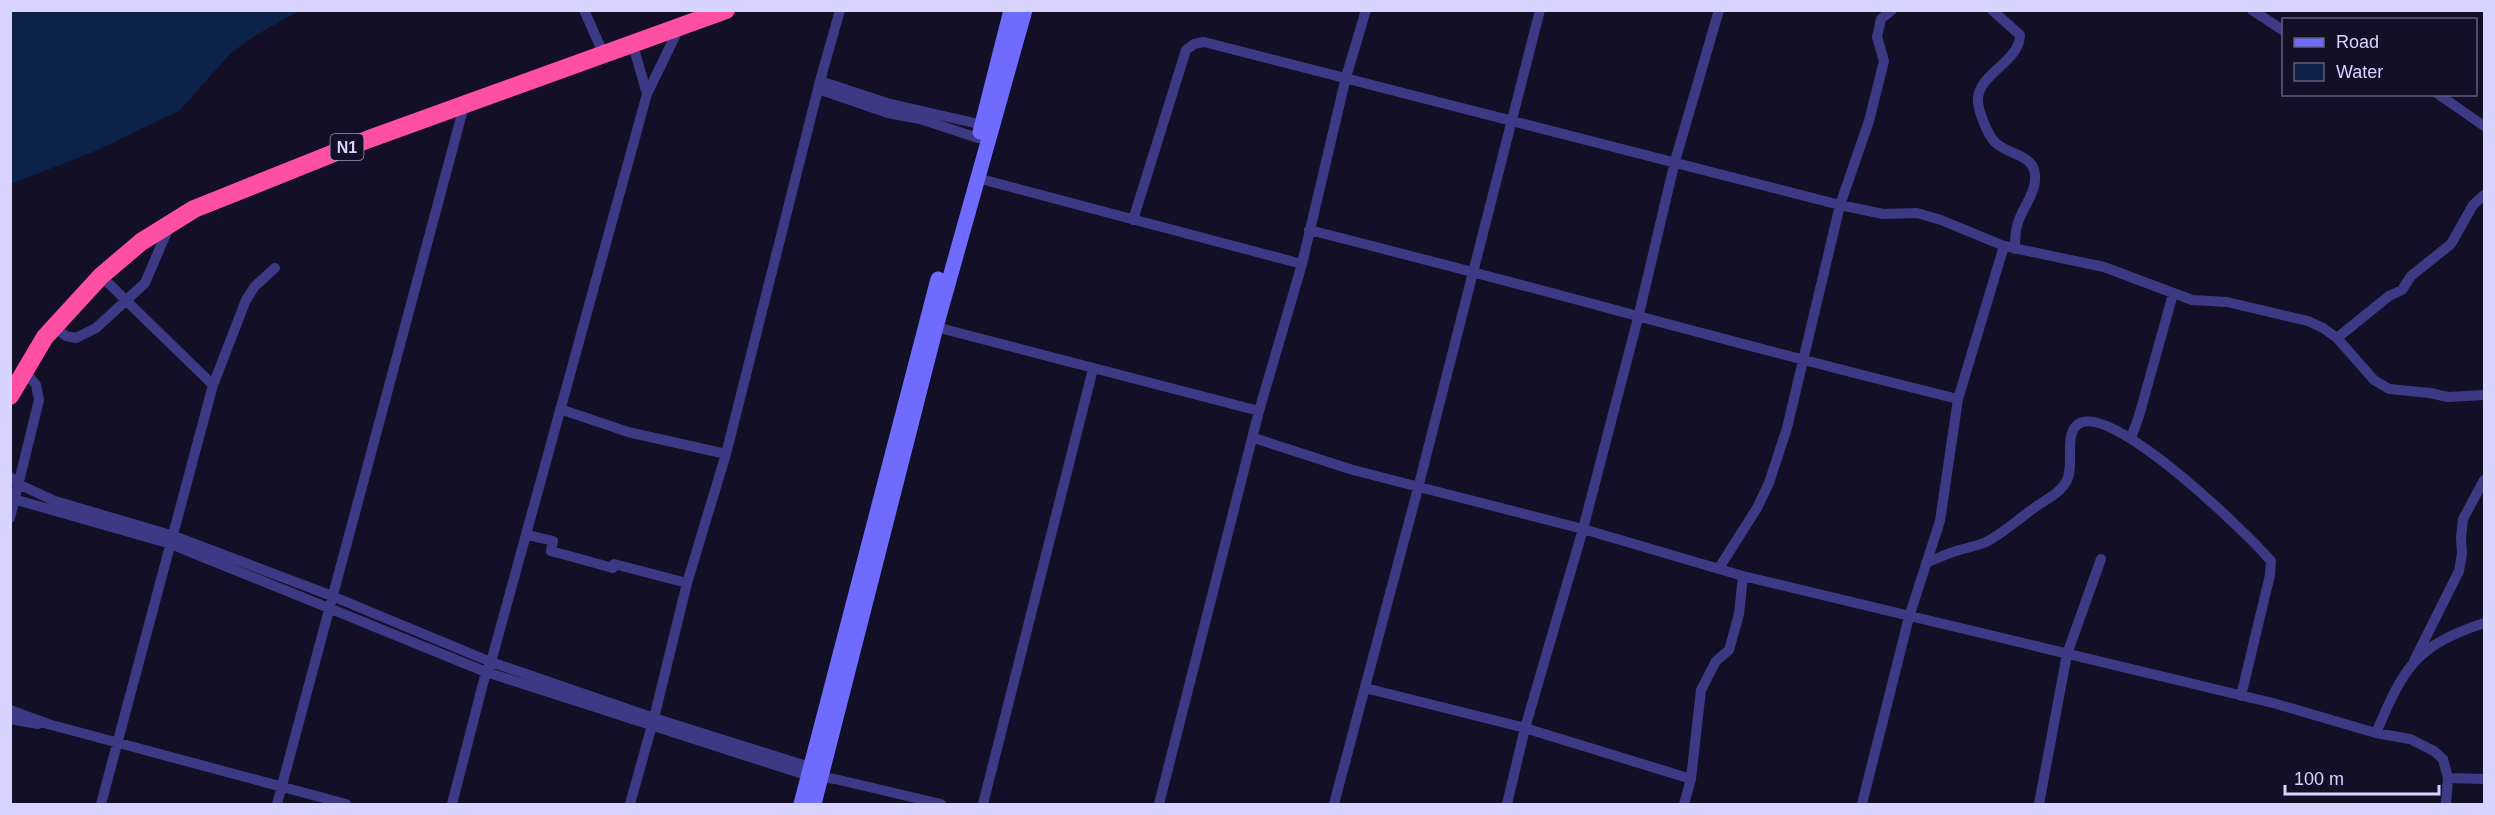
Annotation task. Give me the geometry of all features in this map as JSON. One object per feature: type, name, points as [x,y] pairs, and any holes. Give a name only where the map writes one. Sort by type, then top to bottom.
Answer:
[{"type":"highway","name":"N1","points":[[10,396],[24,370],[54,327],[101,276],[141,242],[172,221],[218,198],[319,158],[726,10]]},
{"type":"street","points":[[584,10],[604,55]]},
{"type":"street","points":[[630,804],[653,723],[687,583],[726,454],[840,10]]},
{"type":"street","points":[[814,804],[925,324],[980,132],[1011,10]]},
{"type":"street","points":[[801,804],[820,775],[936,327],[1025,10]]},
{"type":"street","points":[[1159,804],[1254,438],[1259,411],[1302,264],[1346,77],[1366,10]]},
{"type":"street","points":[[1334,804],[1418,488],[1540,10]]},
{"type":"street","points":[[1507,804],[1525,728],[1583,528],[1638,318],[1675,161],[1719,10]]},
{"type":"street","points":[[1719,568],[1757,508],[1769,483],[1787,428],[1840,205],[1869,121],[1884,61],[1877,38],[1881,19],[1892,10]]},
{"type":"street","points":[[1862,804],[1909,617],[1940,521],[1958,399],[2009,247],[2033,190],[2035,176],[2031,163],[1994,141],[1983,121],[1978,98],[1985,83],[2020,41],[2020,34],[1992,10]]},
{"type":"street","points":[[2252,10],[2282,30]]},
{"type":"street","points":[[452,804],[528,535],[560,409],[647,94],[679,28]]},
{"type":"street","points":[[1133,219],[1186,50],[1194,44],[1204,42],[1512,119],[1840,205],[1883,214],[1917,213],[2009,247],[2104,267],[2150,282],[2173,294],[2192,300],[2227,302],[2308,321],[2337,338],[2374,380],[2389,389],[2448,397],[2484,395]]},
{"type":"street","points":[[633,45],[647,94]]},
{"type":"street","points":[[819,85],[883,106],[980,132]]},
{"type":"street","points":[[2441,96],[2484,126]]},
{"type":"street","points":[[277,804],[464,106]]},
{"type":"street","points":[[977,178],[1302,264]]},
{"type":"street","points":[[2337,338],[2389,296],[2402,290],[2410,276],[2451,243],[2473,205],[2484,195]]},
{"type":"street","points":[[54,327],[66,336],[82,337],[128,300],[145,283],[172,221]]},
{"type":"street","points":[[1310,230],[1802,361],[1958,399]]},
{"type":"street","points":[[101,804],[213,385],[246,300],[255,286],[275,268]]},
{"type":"street","points":[[101,276],[213,385]]},
{"type":"street","points":[[2131,438],[2173,294]]},
{"type":"street","points":[[936,327],[1259,411]]},
{"type":"street","points":[[983,804],[1093,369]]},
{"type":"street","points":[[10,518],[13,499],[20,485],[39,400],[36,385],[24,370]]},
{"type":"street","points":[[560,409],[628,432],[726,454]]},
{"type":"street","points":[[1926,563],[1984,543],[2002,533],[2060,490],[2072,468],[2070,438],[2074,428],[2080,423],[2100,425],[2131,438],[2185,478],[2271,561],[2270,575],[2241,696]]},
{"type":"street","points":[[1254,438],[1418,488],[1583,528],[1743,576],[2241,696],[2376,733],[2410,739],[2434,751],[2443,759],[2448,778],[2446,804]]},
{"type":"street","points":[[10,477],[20,485],[55,501],[172,540],[489,667],[653,723],[820,775],[940,804]]},
{"type":"street","points":[[2414,661],[2458,571],[2463,554],[2461,538],[2463,519],[2484,480]]},
{"type":"street","points":[[13,499],[172,540]]},
{"type":"street","points":[[528,535],[553,541],[551,551],[613,568],[614,564],[687,583]]},
{"type":"street","points":[[2037,804],[2067,654],[2101,559]]},
{"type":"street","points":[[1684,804],[1691,779],[1701,690],[1716,661],[1729,650],[1739,614],[1743,576]]},
{"type":"street","points":[[2376,733],[2408,668],[2414,661],[2442,639],[2484,622]]},
{"type":"street","points":[[1365,688],[1525,728],[1691,779]]},
{"type":"street","points":[[10,710],[48,724],[346,804]]},
{"type":"street","points":[[10,719],[32,724],[48,724]]},
{"type":"street","points":[[2448,778],[2484,778]]},
{"type":"water","points":[[11,10],[299,11],[256,35],[231,53],[179,111],[93,152],[11,184]]}]
